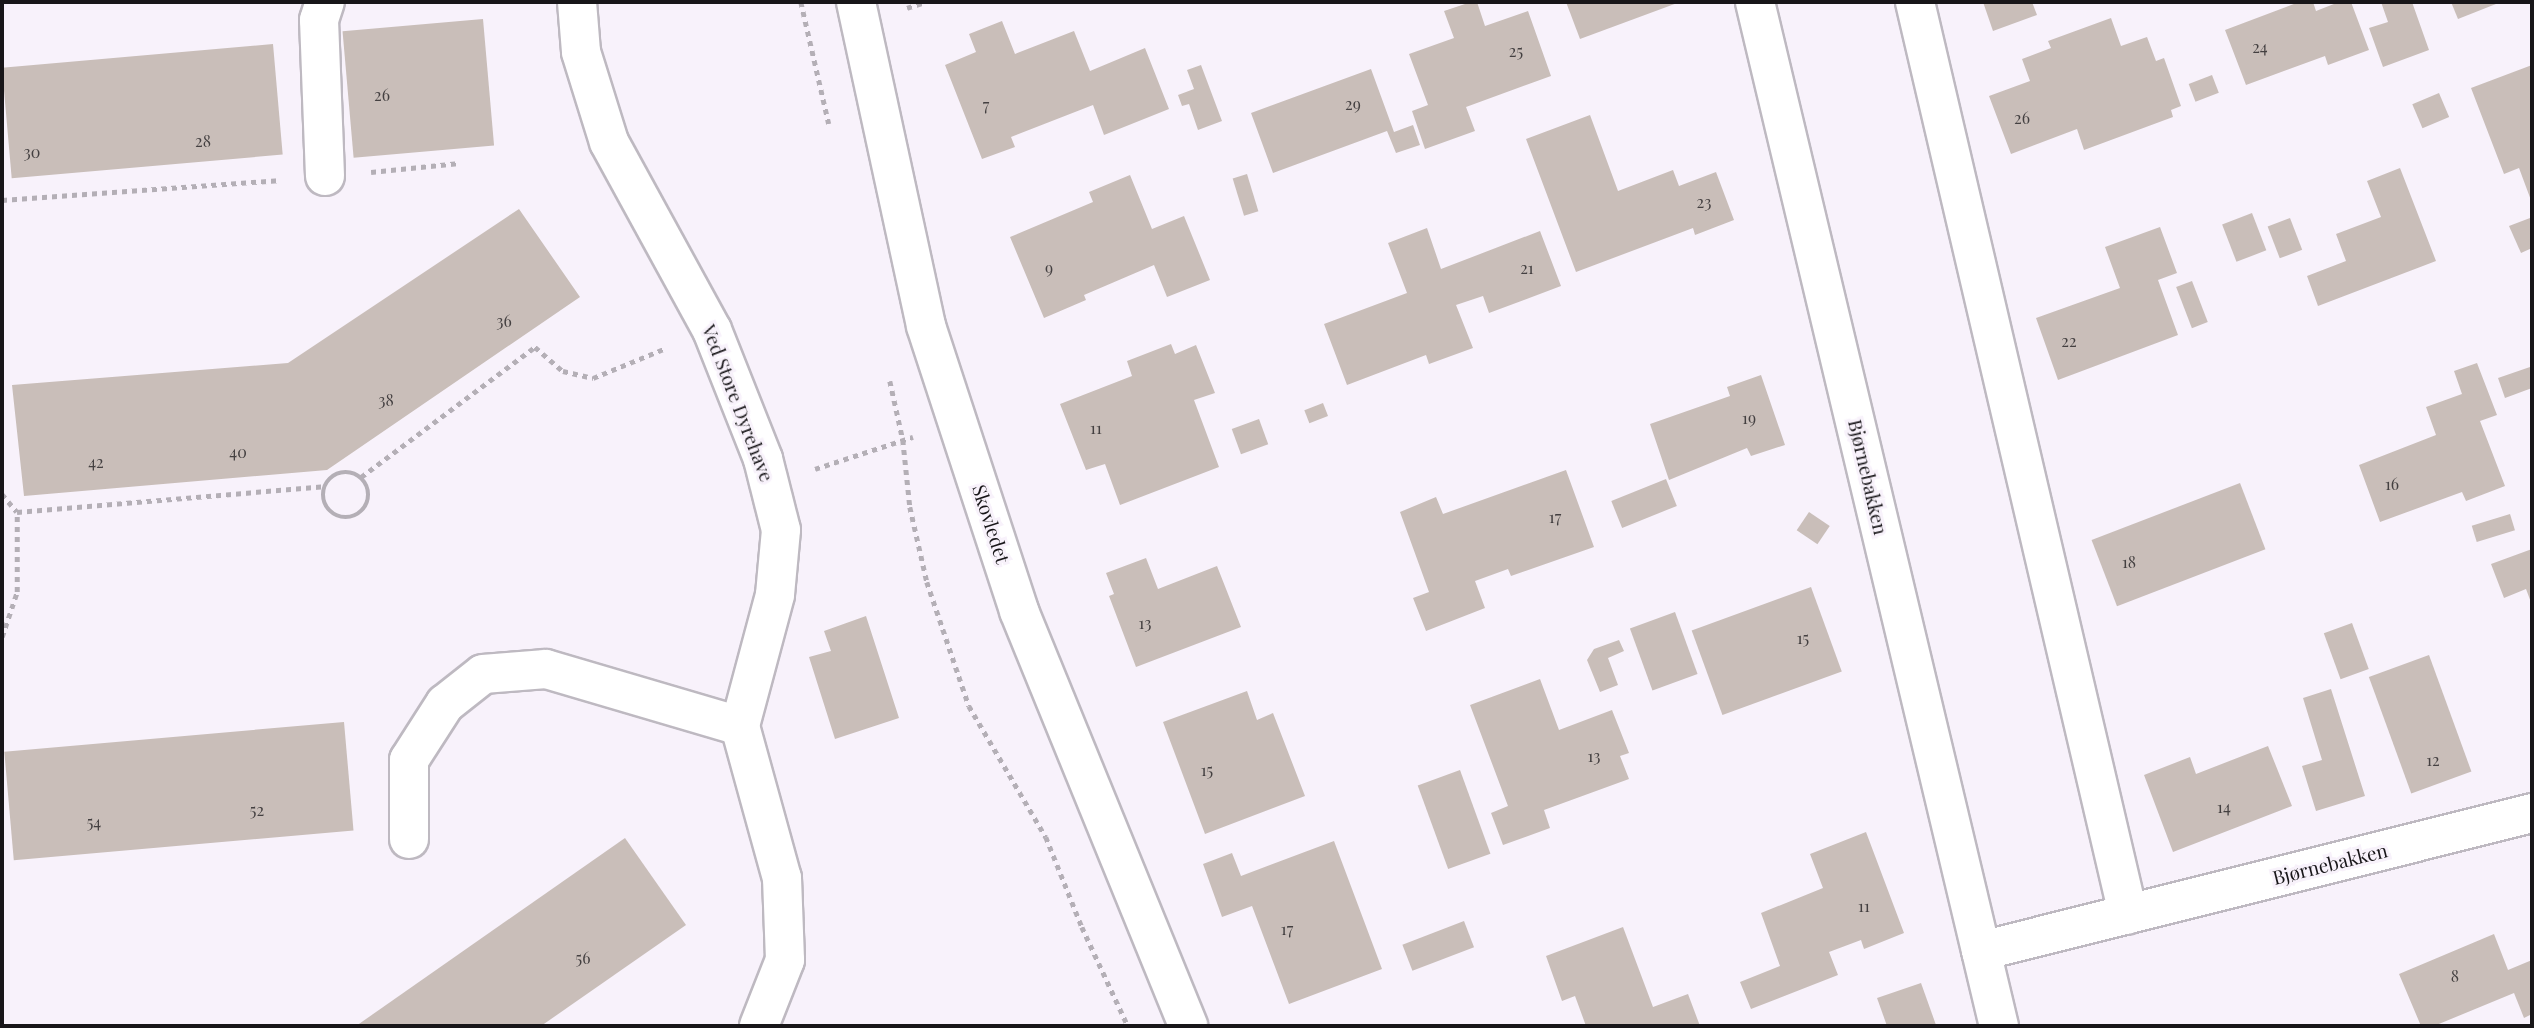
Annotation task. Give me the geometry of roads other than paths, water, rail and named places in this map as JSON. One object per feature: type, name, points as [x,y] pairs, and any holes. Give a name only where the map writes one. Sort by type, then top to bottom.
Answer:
[{"type":"street","points":[[325,2],[319,20],[325,176]]},
{"type":"street","name":"Ved Store Dyrehave","points":[[577,2],[581,52],[609,142],[712,330],[763,459],[781,530],[775,595],[740,726]]},
{"type":"street","name":"Skovledet","points":[[856,2],[926,326],[956,421],[1019,611],[1188,1026]]},
{"type":"street","name":"Bjørnebakken","points":[[1755,2],[1999,1026]]},
{"type":"street","points":[[1915,2],[2128,914]]},
{"type":"street","points":[[409,839],[409,760],[444,704],[483,674],[546,669],[740,726],[782,878],[785,960],[759,1026]]},
{"type":"street","name":"Bjørnebakken","points":[[1981,951],[2532,814]]}]
